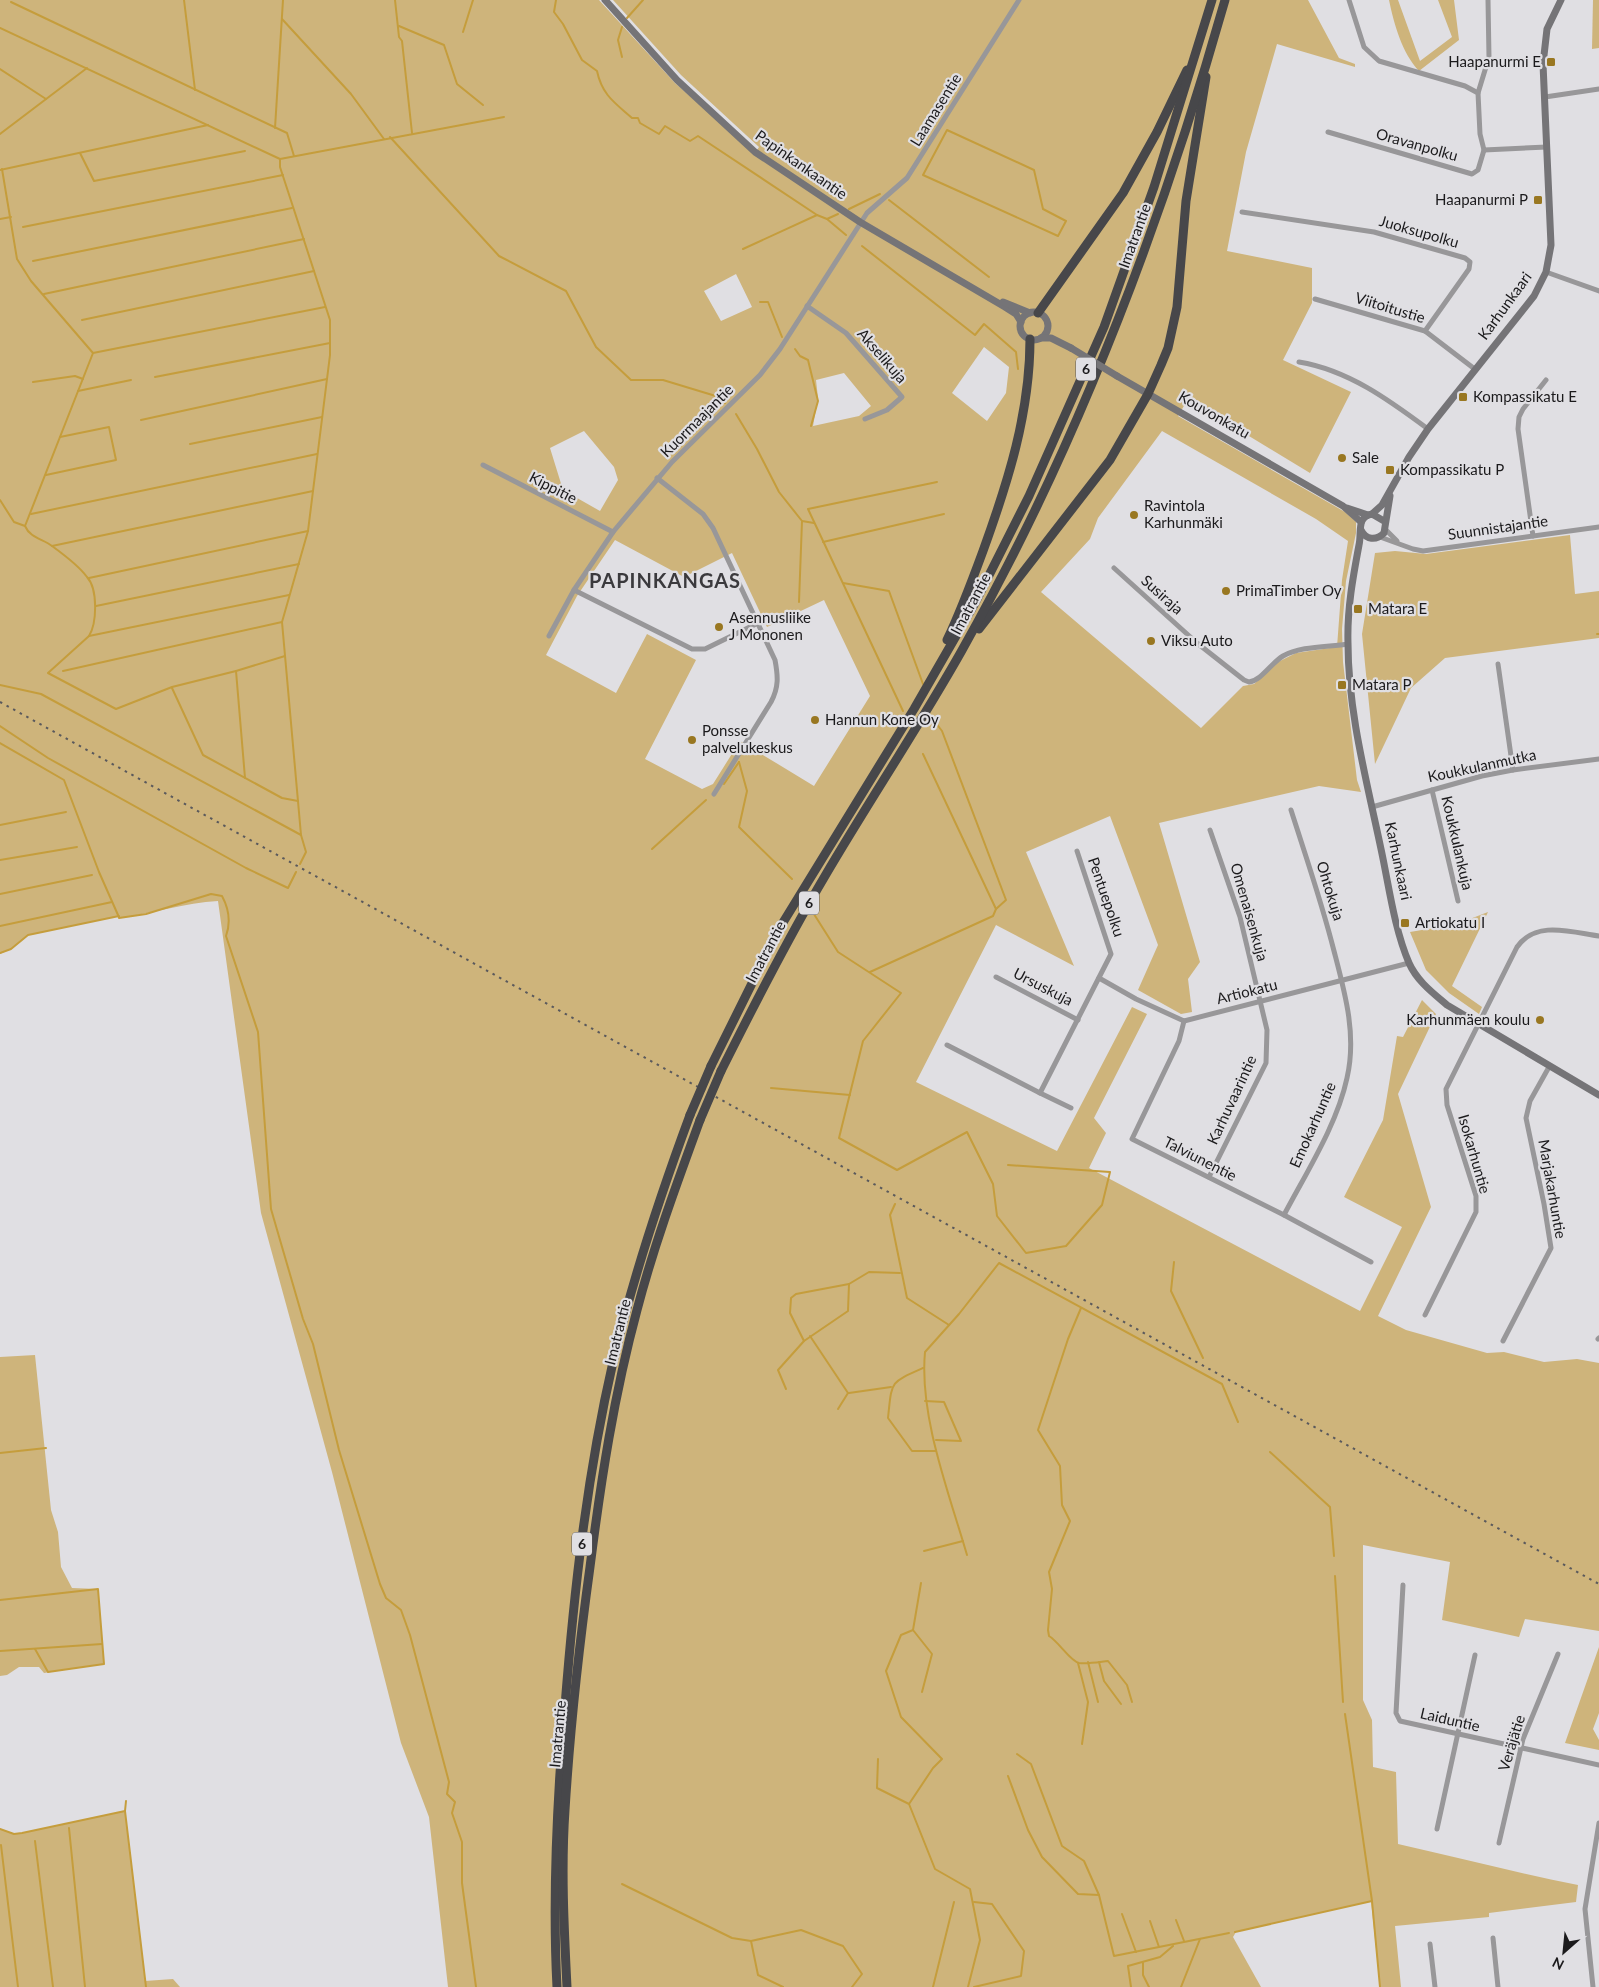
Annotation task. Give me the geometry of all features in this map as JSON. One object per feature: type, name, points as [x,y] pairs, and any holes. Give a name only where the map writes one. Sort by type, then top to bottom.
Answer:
[{"type":"highway","name":"Imatrantie","points":[[557,1987],[554,1931],[556,1810],[572,1617],[592,1469],[613,1363],[627,1307],[663,1189],[690,1114],[711,1066],[779,929],[933,675],[975,602],[1021,512],[1104,327],[1154,187],[1212,0]]},
{"type":"highway","name":"Imatrantie","points":[[567,1987],[564,1931],[565,1811],[583,1619],[602,1471],[611,1420],[637,1310],[653,1253],[700,1120],[721,1071],[789,938],[962,651],[1063,451],[1116,329],[1166,192],[1225,0]]},
{"type":"highway","points":[[1034,313],[1123,193],[1157,132],[1199,45]]},
{"type":"highway","points":[[962,651],[1009,588],[1095,482],[1110,460],[1148,394],[1168,348],[1177,307],[1186,201],[1209,54]]},
{"type":"highway","points":[[933,675],[968,593],[1006,488],[1030,376],[1030,339]]},
{"type":"street","name":"Papinkankaantie","points":[[605,0],[678,80],[756,152],[860,222],[1016,314],[1021,322]]},
{"type":"street","name":"Laamasentie","points":[[860,222],[876,203],[907,178],[1019,0]]},
{"type":"street","points":[[1349,0],[1368,54],[1379,61],[1465,86],[1478,93]]},
{"type":"street","points":[[1488,0],[1489,56],[1478,93],[1480,134],[1484,150],[1547,147]]},
{"type":"street","name":"Karhunkaari","points":[[1370,514],[1382,505],[1428,429],[1534,296],[1546,272],[1551,245],[1543,64],[1547,29],[1561,0]]},
{"type":"street","points":[[1545,97],[1599,89]]},
{"type":"street","name":"Oravanpolku","points":[[1328,132],[1472,174],[1478,170],[1484,150]]},
{"type":"street","name":"Juoksupolku","points":[[1242,212],[1374,232],[1452,253],[1470,262],[1464,278],[1433,317],[1426,331]]},
{"type":"street","name":"Kuormaajantie","points":[[549,636],[574,590],[613,532],[657,478],[760,375],[807,306],[860,222]]},
{"type":"street","points":[[1546,272],[1599,291]]},
{"type":"street","name":"Papinkankaantie","points":[[988,297],[1034,313]]},
{"type":"street","name":"Viitoitustie","points":[[1315,299],[1426,331],[1476,370]]},
{"type":"street","name":"Akselikuja","points":[[807,306],[846,333],[902,397],[887,410],[864,419]]},
{"type":"street","points":[[1034,313],[1045,318],[1048,326],[1041,338],[1030,339],[1021,331],[1021,322],[1034,313]]},
{"type":"street","name":"Kouvonkatu","points":[[1048,326],[1071,348]]},
{"type":"street","name":"Kouvonkatu","points":[[1041,338],[1051,338],[1071,348],[1343,506],[1370,514]]},
{"type":"street","points":[[1299,362],[1326,368],[1360,384],[1392,402],[1428,429]]},
{"type":"street","points":[[1533,536],[1518,429],[1519,417],[1546,380]]},
{"type":"street","name":"Kippitie","points":[[483,466],[613,532]]},
{"type":"street","points":[[657,478],[703,514],[713,528],[775,660],[778,686],[771,702],[714,794]]},
{"type":"street","name":"Karhunkaari","points":[[1384,521],[1394,483]]},
{"type":"street","name":"Kouvonkatu","points":[[1343,506],[1361,526]]},
{"type":"street","points":[[1370,514],[1384,521],[1385,529],[1380,537],[1371,539],[1363,534],[1361,526],[1370,514]]},
{"type":"street","name":"Karhunkaari","points":[[1361,526],[1349,608],[1348,644],[1356,725],[1398,925],[1409,963],[1419,979],[1434,994],[1477,1025],[1599,1096]]},
{"type":"street","name":"Suunnistajantie","points":[[1380,537],[1423,551],[1599,527]]},
{"type":"street","name":"Suunnistajantie","points":[[1385,529],[1402,544]]},
{"type":"street","name":"Karhunkaari","points":[[1356,561],[1371,539]]},
{"type":"street","name":"Susiraja","points":[[1114,568],[1197,643],[1244,680],[1253,682],[1275,661],[1294,652],[1348,644]]},
{"type":"street","points":[[574,590],[692,649],[705,649],[758,623]]},
{"type":"street","points":[[1498,664],[1513,770]]},
{"type":"street","name":"Koukkulanmutka","points":[[1372,807],[1513,770],[1599,759]]},
{"type":"street","name":"Koukkulankuja","points":[[1432,790],[1458,901]]},
{"type":"street","name":"Ohtokuja","points":[[1291,810],[1320,897],[1342,981]]},
{"type":"street","name":"Omenaisenkuja","points":[[1210,830],[1240,917],[1260,1001]]},
{"type":"street","name":"Pentuepolku","points":[[1040,1093],[1111,954],[1077,852]]},
{"type":"street","name":"Isokarhuntie","points":[[1425,1315],[1476,1212],[1476,1196],[1447,1105],[1446,1089],[1517,947],[1526,936],[1544,930],[1599,936]]},
{"type":"street","name":"Artiokatu","points":[[1184,1021],[1409,963]]},
{"type":"street","name":"Ursuskuja","points":[[996,977],[1078,1020]]},
{"type":"street","points":[[1099,978],[1136,999],[1184,1021]]},
{"type":"street","name":"Emokarhuntie","points":[[1284,1215],[1334,1117],[1348,1077],[1350,1028],[1342,981]]},
{"type":"street","name":"Karhuvaarintie","points":[[1209,1177],[1243,1113],[1266,1063],[1267,1030],[1260,1001]]},
{"type":"street","name":"Talviunentie","points":[[1184,1021],[1179,1040],[1132,1139],[1284,1215],[1371,1262]]},
{"type":"street","points":[[947,1045],[1070,1108]]},
{"type":"street","name":"Marjakarhuntie","points":[[1503,1341],[1550,1248],[1544,1204],[1526,1118],[1530,1101],[1548,1067]]},
{"type":"street","name":"Laiduntie","points":[[1403,1585],[1396,1713],[1400,1721],[1599,1765]]},
{"type":"street","name":"Veräjätie","points":[[1499,1843],[1520,1748],[1558,1654]]},
{"type":"street","points":[[1438,1829],[1475,1656]]},
{"type":"street","points":[[1593,1987],[1586,1898],[1599,1823]]},
{"type":"street","points":[[1493,1938],[1498,1987]]},
{"type":"street","points":[[1430,1944],[1435,1987]]},
{"type":"shaded area","points":[[0,0],[599,0],[675,83],[755,153],[759,147],[681,75],[613,0],[1308,0],[1339,58],[1355,64],[1355,67],[1277,44],[1246,152],[1227,251],[1312,268],[1312,303],[1283,360],[1351,392],[1310,473],[1188,399],[1178,416],[1345,512],[1356,522],[1356,533],[1346,581],[1342,629],[1343,662],[1357,780],[1361,792],[1319,786],[1159,823],[1200,962],[1188,979],[1192,1012],[1181,1014],[1138,990],[1158,945],[1110,816],[1026,852],[1074,966],[996,925],[916,1082],[1057,1151],[1132,1007],[1147,1014],[1094,1118],[1106,1133],[1089,1168],[1360,1311],[1402,1227],[1344,1197],[1383,1120],[1397,1036],[1403,1037],[1422,1000],[1436,1014],[1398,1094],[1431,1207],[1378,1316],[1406,1330],[1487,1353],[1504,1352],[1544,1362],[1577,1359],[1599,1363],[1599,1631],[1525,1619],[1519,1637],[1442,1620],[1450,1562],[1363,1545],[1363,1700],[1372,1720],[1373,1767],[1396,1772],[1398,1844],[1578,1885],[1576,1902],[1489,1913],[1489,1917],[1395,1926],[1401,1987],[1380,1987],[1371,1901],[1236,1932],[1233,1937],[1261,1987],[448,1987],[429,1817],[401,1743],[332,1472],[261,1213],[218,901],[119,918],[118,916],[28,935],[11,949],[0,954]],"holes":[[[736,274],[752,307],[721,321],[704,291]],[[984,347],[1009,367],[1006,393],[987,421],[952,393]],[[844,373],[871,406],[859,416],[813,426],[818,398],[816,380]],[[584,431],[614,467],[618,480],[600,511],[563,490],[550,448]],[[1162,431],[1316,519],[1348,541],[1342,580],[1337,647],[1296,653],[1278,662],[1254,684],[1243,686],[1201,728],[1041,592],[1090,539],[1098,518]],[[615,540],[684,577],[732,553],[767,627],[824,600],[870,696],[814,786],[740,741],[713,784],[702,789],[645,759],[696,660],[647,634],[616,693],[546,655],[577,596]]]},
{"type":"shaded area","points":[[1389,0],[1398,0],[1420,61],[1452,37],[1438,0],[1454,0],[1459,40],[1419,71],[1403,47]]},
{"type":"shaded area","points":[[1593,0],[1599,0],[1599,48],[1592,49]]},
{"type":"shaded area","points":[[1570,535],[1575,594],[1599,591],[1599,638],[1445,658],[1411,688],[1375,764],[1362,634],[1375,553],[1395,551],[1426,554]]},
{"type":"shaded area","points":[[1488,912],[1452,986],[1482,1007],[1479,1014],[1449,993],[1426,970],[1410,932],[1457,924]]},
{"type":"shaded area","points":[[35,1355],[51,1510],[58,1532],[61,1567],[72,1588],[98,1589],[104,1664],[44,1673],[39,1667],[19,1667],[7,1675],[0,1676],[0,1357]]},
{"type":"shaded area","points":[[1599,1647],[1599,1713],[1593,1729],[1599,1740],[1599,1750],[1565,1743]]},
{"type":"shaded area","points":[[125,1811],[145,1981],[173,1979],[180,1987],[0,1987],[0,1829],[14,1834],[22,1833]]},
{"type":"waterway","points":[[184,0],[195,90]]},
{"type":"waterway","points":[[275,128],[283,0]]},
{"type":"waterway","points":[[395,0],[399,37],[402,41],[412,133]]},
{"type":"waterway","points":[[463,32],[473,0]]},
{"type":"waterway","points":[[556,0],[554,12],[563,24],[582,60],[597,71],[606,92],[632,118],[638,118],[640,123],[659,134],[665,126],[690,141],[698,136],[817,215],[827,219],[846,235]]},
{"type":"waterway","points":[[627,18],[643,0]]},
{"type":"waterway","points":[[11,2],[287,133],[294,156]]},
{"type":"waterway","points":[[282,19],[351,94],[384,139]]},
{"type":"waterway","points":[[399,26],[444,45],[457,84],[483,105]]},
{"type":"waterway","points":[[622,27],[618,40],[622,57]]},
{"type":"waterway","points":[[0,28],[280,159],[504,117]]},
{"type":"waterway","points":[[0,134],[87,68]]},
{"type":"waterway","points":[[0,69],[46,99]]},
{"type":"waterway","points":[[0,170],[208,125]]},
{"type":"waterway","points":[[947,130],[1034,170],[1043,209],[1066,221],[1058,236],[923,175],[947,130]]},
{"type":"waterway","points":[[390,137],[499,256],[566,291],[596,347],[631,380],[663,380],[719,397],[725,403]]},
{"type":"waterway","points":[[80,153],[94,181],[245,151]]},
{"type":"waterway","points":[[280,159],[280,167],[330,320],[330,355],[308,531],[282,622],[301,835],[306,852],[300,864]]},
{"type":"waterway","points":[[2,169],[17,259],[31,281],[93,353]]},
{"type":"waterway","points":[[23,227],[283,175]]},
{"type":"waterway","points":[[849,209],[880,194]]},
{"type":"waterway","points":[[889,200],[989,277]]},
{"type":"waterway","points":[[33,261],[292,208]]},
{"type":"waterway","points":[[827,219],[838,214]]},
{"type":"waterway","points":[[743,249],[817,215]]},
{"type":"waterway","points":[[0,219],[11,217]]},
{"type":"waterway","points":[[44,294],[304,239]]},
{"type":"waterway","points":[[862,246],[975,335],[984,324],[1016,352],[1018,369]]},
{"type":"waterway","points":[[82,320],[314,271]]},
{"type":"waterway","points":[[760,302],[768,302],[782,337]]},
{"type":"waterway","points":[[93,353],[325,307]]},
{"type":"waterway","points":[[155,377],[330,343]]},
{"type":"waterway","points":[[795,349],[800,356],[808,360],[818,401],[811,426]]},
{"type":"waterway","points":[[93,353],[25,526],[33,536],[52,546],[80,569],[91,582],[95,598],[94,623],[89,636],[48,673],[116,709],[172,687],[236,671],[285,656]]},
{"type":"waterway","points":[[33,382],[75,376],[83,379]]},
{"type":"waterway","points":[[141,420],[327,379]]},
{"type":"waterway","points":[[78,391],[131,380]]},
{"type":"waterway","points":[[736,414],[779,492],[802,521],[814,523]]},
{"type":"waterway","points":[[190,444],[322,417]]},
{"type":"waterway","points":[[46,475],[116,460],[109,427],[60,437]]},
{"type":"waterway","points":[[31,514],[317,454]]},
{"type":"waterway","points":[[903,711],[808,509],[937,482]]},
{"type":"waterway","points":[[52,546],[313,491]]},
{"type":"waterway","points":[[0,500],[14,522],[25,526]]},
{"type":"waterway","points":[[823,542],[944,514]]},
{"type":"waterway","points":[[799,602],[802,521]]},
{"type":"waterway","points":[[89,578],[308,531]]},
{"type":"waterway","points":[[96,606],[299,564]]},
{"type":"waterway","points":[[843,583],[889,591],[923,684]]},
{"type":"waterway","points":[[89,636],[289,595]]},
{"type":"waterway","points":[[63,671],[282,622]]},
{"type":"waterway","points":[[236,671],[245,778]]},
{"type":"waterway","points":[[0,685],[41,694],[301,835]]},
{"type":"waterway","points":[[172,688],[203,755],[282,798],[298,801]]},
{"type":"waterway","points":[[870,972],[993,916],[996,909],[1006,900],[942,731],[932,718]]},
{"type":"waterway","points":[[0,726],[48,758],[246,868],[288,888],[296,872]]},
{"type":"waterway","points":[[0,743],[64,780],[99,872],[118,915]]},
{"type":"waterway","points":[[923,754],[996,909]]},
{"type":"waterway","points":[[739,762],[747,791],[739,827],[792,879]]},
{"type":"waterway","points":[[724,784],[739,762]]},
{"type":"waterway","points":[[652,849],[706,800]]},
{"type":"waterway","points":[[0,825],[66,812]]},
{"type":"waterway","points":[[0,860],[77,847]]},
{"type":"waterway","points":[[0,894],[92,875]]},
{"type":"waterway","points":[[0,953],[11,949],[28,935],[119,916],[119,918],[146,914],[211,894],[222,896],[228,911],[229,921],[226,936],[258,1032],[271,1209],[303,1319],[313,1344],[339,1450],[380,1584],[386,1598],[401,1610],[410,1635],[449,1782],[447,1794],[455,1802],[452,1813],[462,1842],[462,1883],[476,1987]]},
{"type":"waterway","points":[[0,926],[112,902]]},
{"type":"waterway","points":[[812,911],[838,952],[901,993],[863,1041],[839,1138],[897,1170],[967,1132],[993,1184],[997,1216],[1026,1253],[1066,1246],[1102,1205],[1110,1172],[1008,1165]]},
{"type":"waterway","points":[[771,1088],[850,1095]]},
{"type":"waterway","points":[[895,1204],[890,1215],[907,1298],[949,1325]]},
{"type":"waterway","points":[[1174,1262],[1171,1291],[1203,1358]]},
{"type":"waterway","points":[[967,1555],[944,1480],[931,1428],[924,1377],[925,1352],[959,1314],[999,1263],[1222,1384],[1238,1422]]},
{"type":"waterway","points":[[804,1341],[790,1313],[791,1298],[796,1294],[849,1284],[869,1272],[900,1273]]},
{"type":"waterway","points":[[786,1389],[778,1370],[804,1341],[848,1311],[849,1284]]},
{"type":"waterway","points":[[1081,1308],[1068,1339],[1038,1430],[1060,1466],[1062,1505],[1070,1521],[1049,1572],[1052,1589],[1048,1630],[1049,1636],[1076,1662],[1108,1661],[1127,1685],[1132,1702]]},
{"type":"waterway","points":[[810,1336],[848,1393]]},
{"type":"waterway","points":[[923,1368],[904,1377],[894,1385],[890,1397],[888,1418],[912,1451],[936,1451]]},
{"type":"waterway","points":[[849,1393],[891,1387]]},
{"type":"waterway","points":[[838,1409],[848,1393]]},
{"type":"waterway","points":[[925,1401],[944,1402],[961,1441],[936,1440]]},
{"type":"waterway","points":[[0,1453],[46,1448]]},
{"type":"waterway","points":[[1270,1452],[1330,1507],[1334,1556]]},
{"type":"waterway","points":[[924,1551],[963,1541]]},
{"type":"waterway","points":[[1335,1576],[1343,1702]]},
{"type":"waterway","points":[[921,1583],[913,1630],[932,1654],[922,1692]]},
{"type":"waterway","points":[[0,1600],[98,1589],[104,1664],[48,1672],[35,1649]]},
{"type":"waterway","points":[[909,1804],[933,1768],[942,1759],[901,1717],[886,1671],[901,1635],[913,1630]]},
{"type":"waterway","points":[[0,1651],[102,1644]]},
{"type":"waterway","points":[[1088,1662],[1098,1702]]},
{"type":"waterway","points":[[1099,1662],[1104,1681],[1121,1704]]},
{"type":"waterway","points":[[1078,1663],[1088,1702],[1082,1744]]},
{"type":"waterway","points":[[1345,1714],[1372,1901],[1380,1987]]},
{"type":"waterway","points":[[1017,1754],[1031,1764],[1062,1846],[1084,1861],[1099,1895],[1114,1956],[1229,1933]]},
{"type":"waterway","points":[[878,1759],[877,1788],[909,1804],[935,1869],[970,1889],[980,1940],[968,1987]]},
{"type":"waterway","points":[[1008,1776],[1028,1830],[1042,1857],[1078,1894],[1099,1895]]},
{"type":"waterway","points":[[126,1801],[125,1811],[146,1987]]},
{"type":"waterway","points":[[0,1829],[14,1834],[22,1833],[125,1811]]},
{"type":"waterway","points":[[69,1828],[85,1987]]},
{"type":"waterway","points":[[35,1841],[53,1987]]},
{"type":"waterway","points":[[1,1845],[18,1987]]},
{"type":"waterway","points":[[622,1884],[732,1938],[751,1941]]},
{"type":"waterway","points":[[1235,1932],[1372,1901]]},
{"type":"waterway","points":[[933,1987],[954,1902]]},
{"type":"waterway","points":[[974,1902],[992,1904],[1024,1951],[1021,1976],[974,1987]]},
{"type":"waterway","points":[[1122,1914],[1136,1952]]},
{"type":"waterway","points":[[1176,1920],[1184,1941]]},
{"type":"waterway","points":[[1150,1921],[1159,1947]]},
{"type":"waterway","points":[[783,1987],[758,1975],[751,1941],[801,1930],[843,1946],[862,1974],[852,1987]]},
{"type":"waterway","points":[[1181,1987],[1200,1939]]},
{"type":"waterway","points":[[1131,1987],[1128,1966],[1160,1957],[1173,1946]]},
{"type":"waterway","points":[[1143,1963],[1143,1975],[1149,1987]]},
{"type":"railway","points":[[0,702],[1599,1584]]},
{"type":"place","name":"Haapanurmi E","points":[[1551,62]]},
{"type":"place","name":"Haapanurmi P","points":[[1538,200]]},
{"type":"place","name":"Kompassikatu E","points":[[1463,397]]},
{"type":"place","name":"Sale","points":[[1342,458]]},
{"type":"place","name":"Kompassikatu P","points":[[1390,470]]},
{"type":"place","name":"Ravintola Karhunmäki","points":[[1134,515]]},
{"type":"place","name":"PrimaTimber Oy","points":[[1226,591]]},
{"type":"place","name":"Matara E","points":[[1358,609]]},
{"type":"place","name":"Asennusliike J Mononen","points":[[719,627]]},
{"type":"place","name":"Viksu Auto","points":[[1151,641]]},
{"type":"place","name":"Matara P","points":[[1342,685]]},
{"type":"place","name":"Hannun Kone Oy","points":[[815,720]]},
{"type":"place","name":"Ponsse palvelukeskus","points":[[692,740]]},
{"type":"place","name":"Artiokatu I","points":[[1405,923]]},
{"type":"place","name":"Karhunmäen koulu","points":[[1540,1020]]},
{"type":"district","name":"PAPINKANGAS","points":[[665,581]]}]
